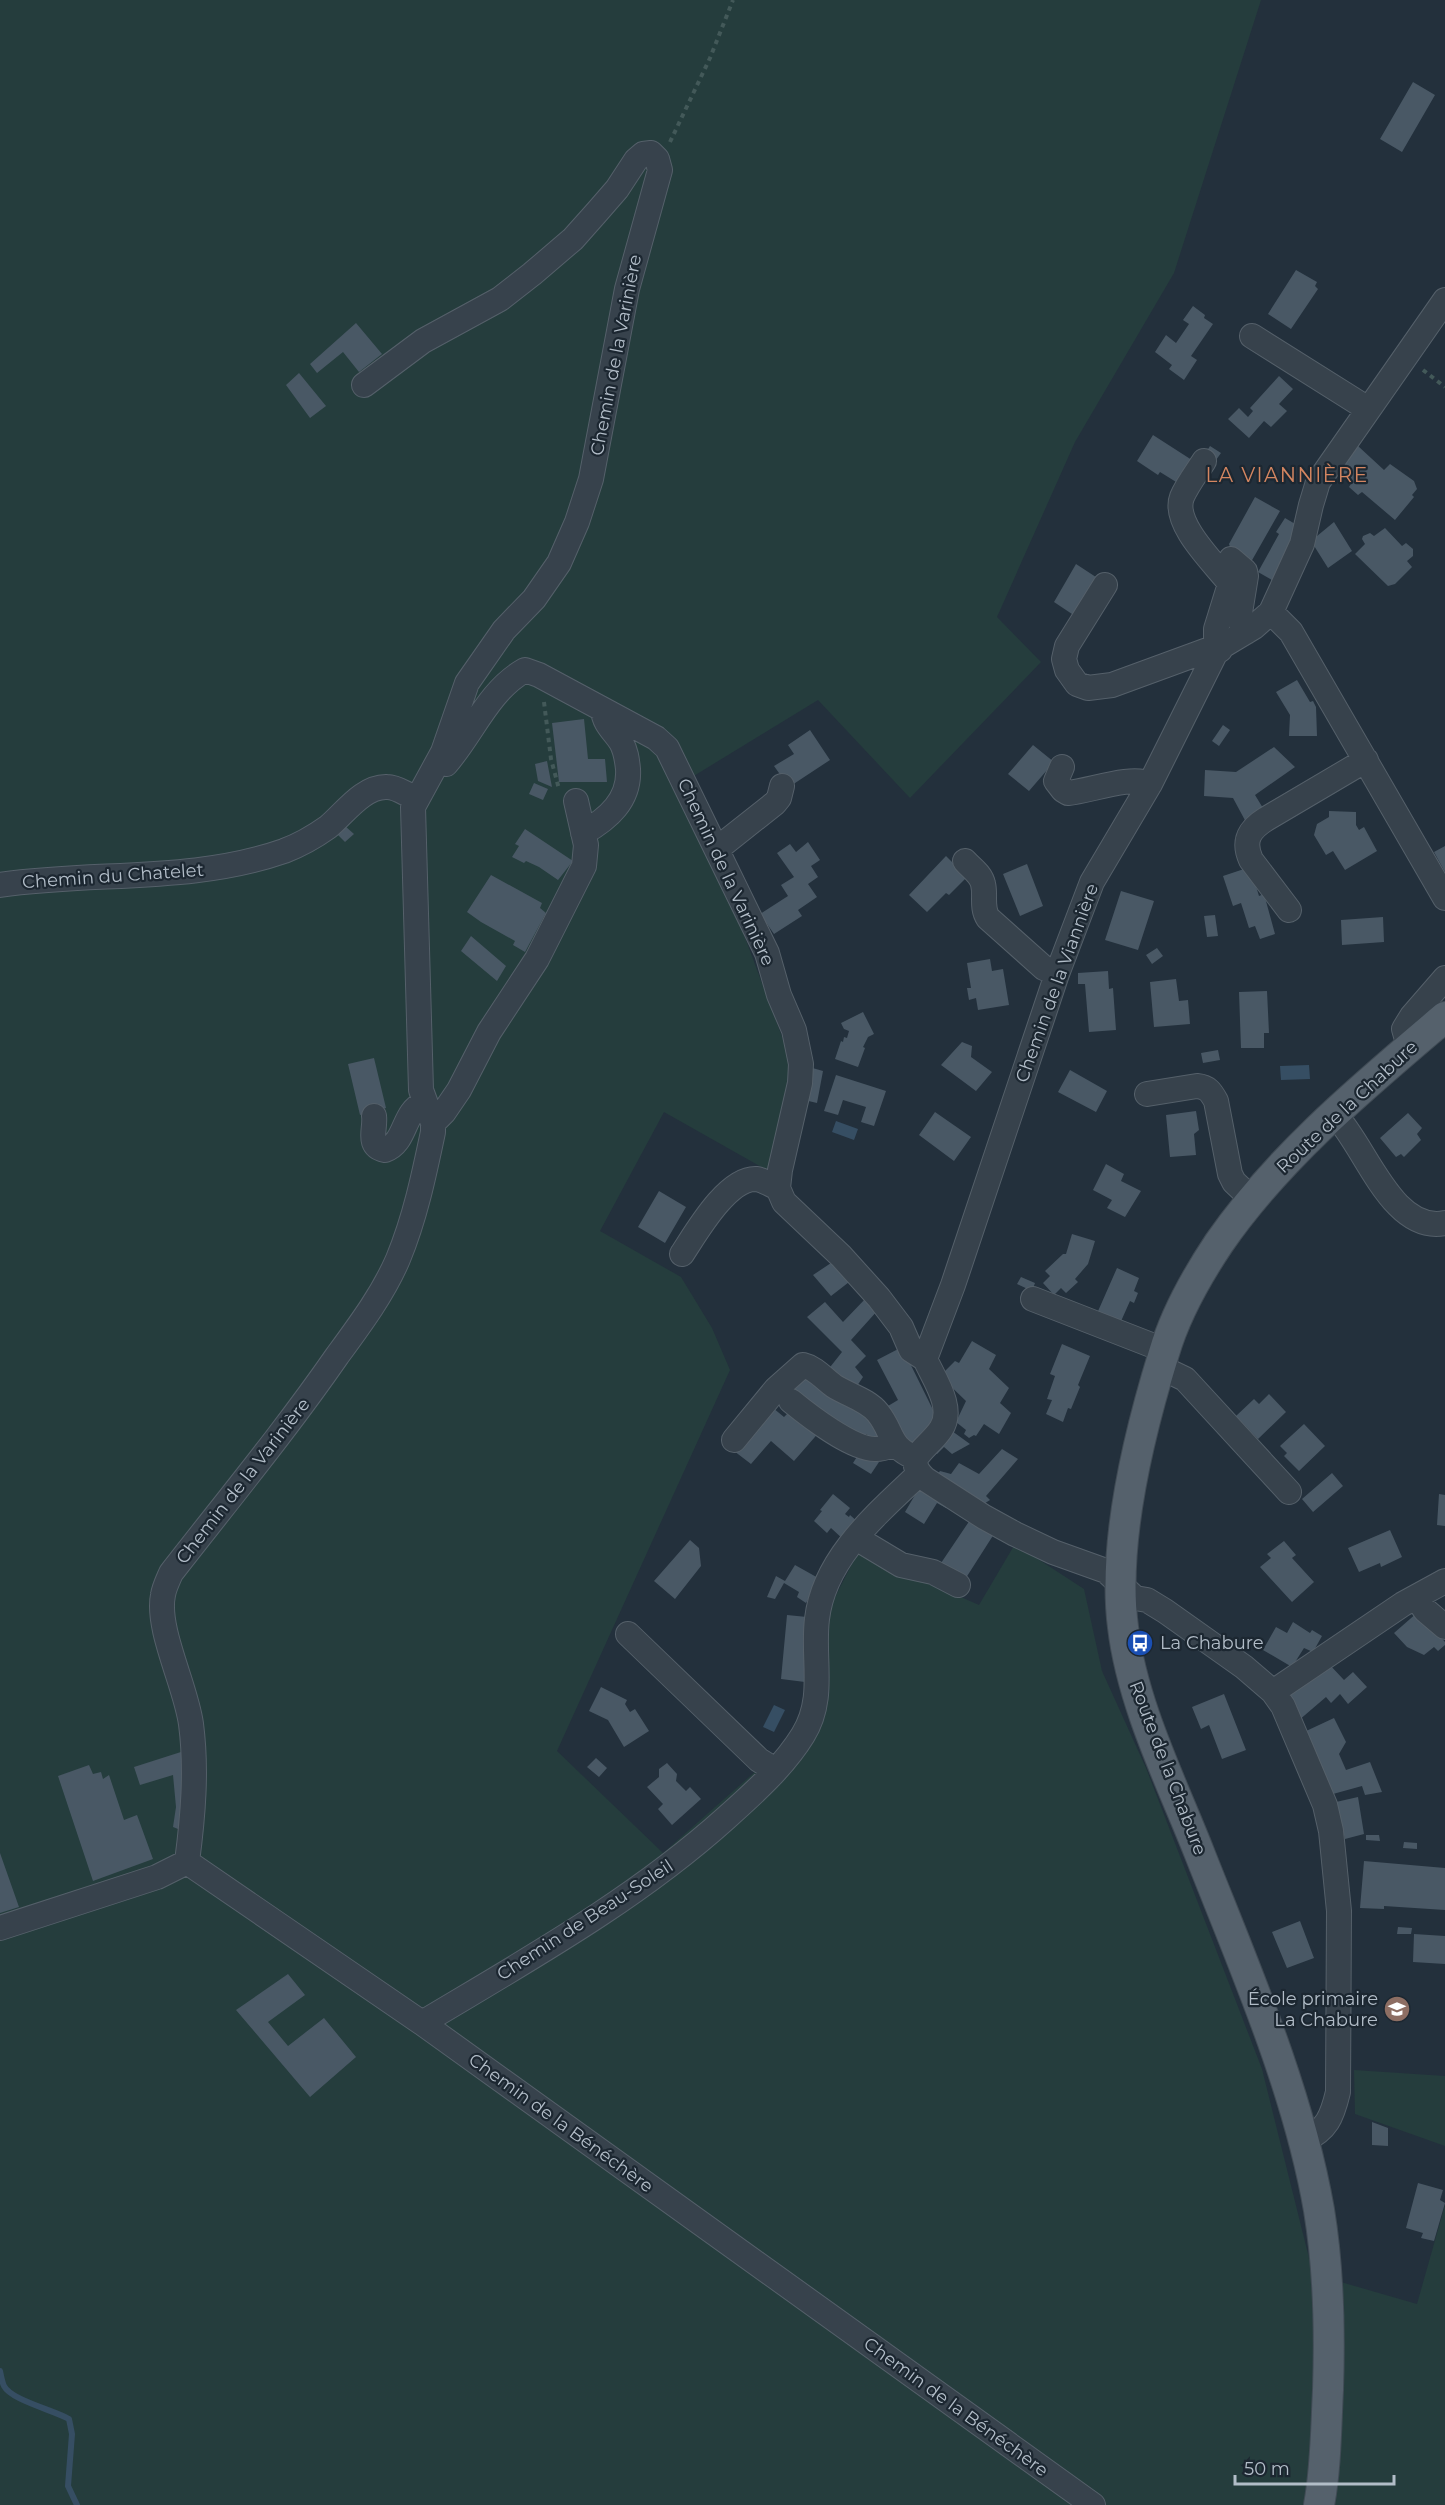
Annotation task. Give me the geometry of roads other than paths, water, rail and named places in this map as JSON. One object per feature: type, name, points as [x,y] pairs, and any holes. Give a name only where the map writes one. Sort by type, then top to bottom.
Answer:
[{"type":"main road","name":"Route de la Chabure","points":[[1319,2505],[1327,2416],[1330,2326],[1327,2268],[1318,2208],[1287,2084],[1142,1708],[1127,1656],[1122,1624],[1121,1585],[1124,1536],[1142,1433],[1162,1359],[1193,1288],[1218,1245],[1252,1199],[1299,1147],[1445,1017]]},
{"type":"street","name":"Chemin de la Varinière","points":[[187,1862],[195,1783],[191,1726],[187,1698],[161,1611],[163,1593],[171,1573],[255,1469],[308,1397],[377,1296],[397,1260],[420,1192],[428,1113],[421,1090],[413,814],[421,790],[443,752],[467,683],[504,630],[534,599],[559,563],[577,522],[591,479],[627,289],[660,170],[657,159],[651,153],[643,154],[636,160],[617,189],[573,239],[500,299],[423,341],[364,385]]},
{"type":"street","name":"Chemin de la Viannière","points":[[924,1359],[952,1285],[1057,974],[1092,882],[1150,784],[1218,649],[1246,632],[1271,612],[1302,544],[1318,482],[1445,300]]},
{"type":"street","points":[[1252,336],[1368,409]]},
{"type":"street","points":[[1105,585],[1067,646],[1064,659],[1067,670],[1077,684],[1088,688],[1112,685],[1218,649],[1216,629],[1229,587],[1228,581],[1191,534],[1181,507],[1182,497],[1204,461]]},
{"type":"street","points":[[1231,559],[1245,571],[1239,619],[1246,632]]},
{"type":"street","points":[[1271,612],[1291,632],[1445,898]]},
{"type":"street","name":"Chemin de la Varinière","points":[[421,790],[458,750],[495,692],[509,679],[525,670],[539,675],[656,738],[667,748],[767,953],[779,995],[794,1030],[801,1064],[800,1083],[786,1135],[778,1188]]},
{"type":"street","points":[[583,833],[608,816],[626,793],[627,755],[619,739],[606,722],[603,710]]},
{"type":"street","points":[[1289,909],[1251,860],[1248,854],[1249,833],[1252,828],[1266,819],[1366,760]]},
{"type":"street","points":[[1062,767],[1056,781],[1068,793],[1128,782],[1144,781],[1150,784]]},
{"type":"street","name":"Chemin du Chatelet","points":[[0,885],[49,879],[167,874],[216,868],[284,851],[307,842],[371,791],[385,786],[421,790]]},
{"type":"street","points":[[717,849],[775,803],[782,786]]},
{"type":"street","name":"Chemin de la Varinière","points":[[428,1113],[444,1112],[459,1090],[489,1032],[548,938],[584,866],[585,844],[576,801]]},
{"type":"street","points":[[964,861],[983,883],[984,912],[988,918],[1044,968],[1057,974]]},
{"type":"street","points":[[1413,1044],[1406,1036],[1404,1029],[1412,1016],[1445,978]]},
{"type":"street","points":[[1147,1094],[1197,1086],[1205,1087],[1211,1092],[1216,1101],[1230,1174],[1234,1182],[1252,1199]]},
{"type":"street","points":[[374,1116],[372,1140],[375,1146],[385,1150],[396,1143],[414,1108],[428,1113]]},
{"type":"street","points":[[1335,1115],[1351,1134],[1390,1196],[1405,1211],[1422,1221],[1435,1225],[1445,1223]]},
{"type":"street","points":[[682,1254],[702,1224],[737,1185],[756,1179],[778,1188],[784,1202],[841,1256],[879,1298],[901,1327],[911,1350],[924,1359],[946,1406],[946,1419],[917,1466]]},
{"type":"street","points":[[1033,1299],[1162,1359],[1185,1378],[1289,1492]]},
{"type":"street","points":[[734,1440],[780,1399],[798,1368],[804,1365],[810,1366],[836,1387],[872,1407],[885,1423],[894,1444],[900,1451],[984,1517],[1053,1552],[1106,1570],[1135,1598],[1147,1600],[1212,1643],[1273,1692],[1283,1706],[1324,1805],[1331,1831],[1339,1911],[1340,2076],[1334,2110],[1324,2128],[1303,2141]]},
{"type":"street","points":[[780,1399],[861,1446],[875,1449],[894,1444]]},
{"type":"street","name":"Chemin de Beau-Soleil","points":[[422,2023],[617,1904],[686,1854],[775,1770],[804,1734],[814,1712],[818,1692],[816,1622],[818,1609],[839,1559],[917,1466]]},
{"type":"street","points":[[856,1538],[901,1565],[933,1572],[958,1585]]},
{"type":"street","points":[[1273,1692],[1416,1597],[1445,1581]]},
{"type":"street","points":[[1416,1597],[1425,1610],[1445,1627]]},
{"type":"street","points":[[628,1634],[759,1760],[775,1770]]},
{"type":"street","points":[[0,1928],[157,1877],[187,1862]]},
{"type":"street","name":"Chemin de la Bénéchère","points":[[187,1862],[422,2023],[1093,2505]]},
{"type":"water","points":[[1309,1065],[1310,1079],[1281,1080],[1280,1066]]},
{"type":"water","points":[[836,1121],[858,1129],[854,1140],[832,1132]]},
{"type":"water","points":[[774,1705],[785,1710],[774,1732],[763,1727]]},
{"type":"waterway","points":[[0,2371],[4,2386],[15,2396],[69,2419],[72,2434],[68,2486],[77,2505]]},
{"type":"place","name":"La Chabure","points":[[1140,1643]]},
{"type":"place","name":"École primaire La Chabure","points":[[1397,2009]]},
{"type":"district","name":"LA VIANNIÈRE","points":[[1287,475]]}]
